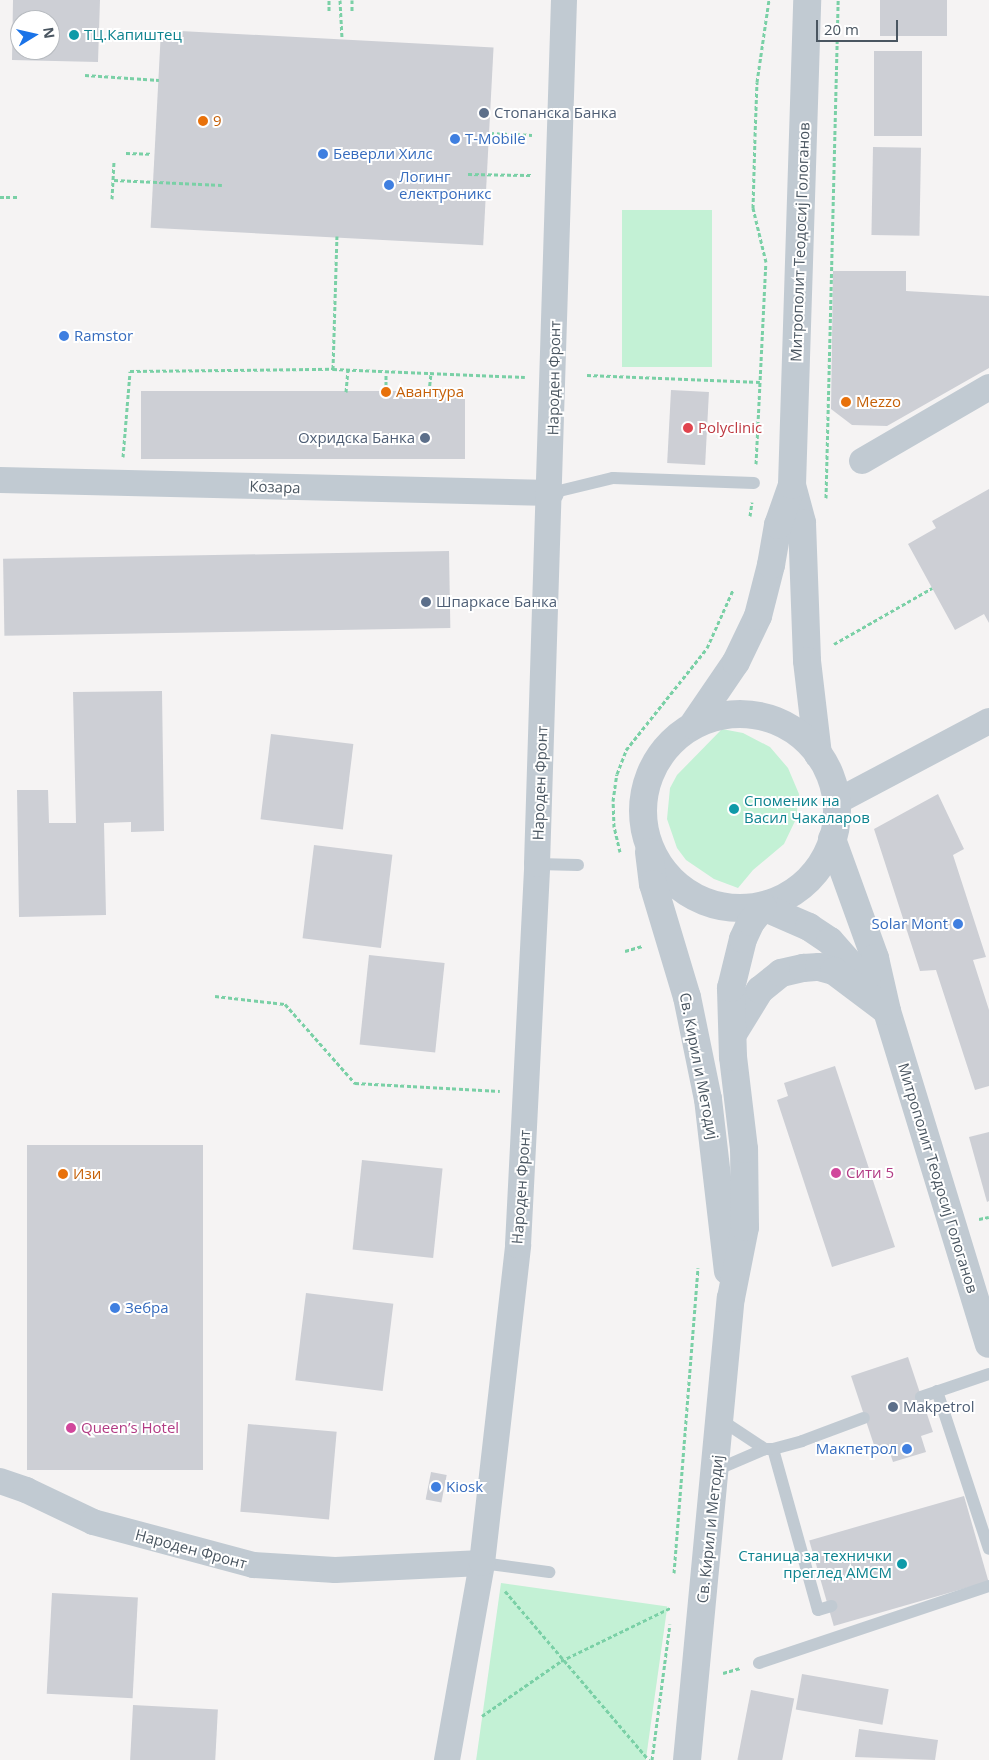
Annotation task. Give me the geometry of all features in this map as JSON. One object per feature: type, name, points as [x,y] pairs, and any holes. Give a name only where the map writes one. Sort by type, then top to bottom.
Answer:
[{"type":"street","name":"Народен Фронт","points":[[449,1748],[482,1563],[518,1245],[537,864],[564,0]]},
{"type":"street","name":"Митрополит Теодосиј Гологанов","points":[[806,0],[792,485],[802,523],[807,661],[818,754]]},
{"type":"street","points":[[862,461],[989,387]]},
{"type":"street","name":"Козара","points":[[0,480],[550,493]]},
{"type":"street","name":"Митрополит Теодосиј Гологанов","points":[[693,725],[736,662],[758,616],[771,565],[778,524],[792,485]]},
{"type":"street","points":[[647,838],[665,871],[677,885],[701,900],[737,908],[764,907],[808,880],[822,861],[832,839],[836,802],[830,777],[818,754],[799,734],[775,720],[747,714],[729,715],[693,725]]},
{"type":"street","points":[[836,802],[989,721]]},
{"type":"street","name":"Св. Кирил и Методиј","points":[[693,725],[668,746],[650,774],[643,806],[653,884],[687,997],[708,1099],[731,1298]]},
{"type":"street","name":"Митрополит Теодосиј Гологанов","points":[[832,839],[875,958],[887,1011],[989,1344]]},
{"type":"street","name":"Митрополит Теодосиј Гологанов","points":[[764,907],[809,927],[830,941],[857,968],[887,1011]]},
{"type":"street","name":"Св. Кирил и Методиј","points":[[688,1760],[731,1298],[745,1226],[746,1188],[733,1035],[731,988],[736,958],[751,922],[764,907]]},
{"type":"street","points":[[733,1035],[760,990],[781,973],[803,968],[819,967],[834,971],[887,1011]]},
{"type":"street","name":"Народен Фронт","points":[[0,1481],[26,1490],[93,1522],[253,1565],[335,1570],[482,1563]]},
{"type":"lane","points":[[550,493],[613,478],[754,483]]},
{"type":"lane","points":[[537,864],[578,866]]},
{"type":"lane","points":[[921,1397],[989,1374]]},
{"type":"lane","points":[[937,1391],[987,1553]]},
{"type":"lane","points":[[716,1470],[769,1449],[864,1418]]},
{"type":"lane","points":[[721,1420],[769,1449],[824,1608]]},
{"type":"lane","points":[[482,1563],[549,1572]]},
{"type":"lane","points":[[758,1663],[989,1586]]},
{"type":"path","points":[[329,0],[329,11]]},
{"type":"path","points":[[340,0],[342,38]]},
{"type":"path","points":[[352,0],[352,12]]},
{"type":"path","points":[[749,521],[754,483],[766,262],[753,208],[758,82],[770,0]]},
{"type":"path","points":[[826,500],[838,0]]},
{"type":"path","points":[[85,75],[160,80]]},
{"type":"path","points":[[490,133],[542,136]]},
{"type":"path","points":[[126,153],[150,154]]},
{"type":"path","points":[[112,198],[114,161]]},
{"type":"path","points":[[468,174],[514,175]]},
{"type":"path","points":[[114,180],[222,185]]},
{"type":"path","points":[[0,197],[17,197]]},
{"type":"path","points":[[333,369],[337,236]]},
{"type":"path","points":[[121,483],[130,371],[333,369],[553,378]]},
{"type":"path","points":[[346,392],[348,370]]},
{"type":"path","points":[[386,372],[386,392]]},
{"type":"path","points":[[429,392],[431,372]]},
{"type":"path","points":[[586,375],[760,382]]},
{"type":"path","points":[[621,854],[614,827],[613,801],[617,774],[626,750],[707,648],[728,608],[735,584]]},
{"type":"path","points":[[837,643],[932,588]]},
{"type":"path","points":[[707,648],[736,662]]},
{"type":"path","points":[[625,951],[653,944]]},
{"type":"path","points":[[215,996],[285,1004],[355,1083],[527,1093]]},
{"type":"path","points":[[674,1578],[698,1264]]},
{"type":"path","points":[[482,1563],[561,1661],[651,1760]]},
{"type":"path","points":[[651,1760],[673,1597]]},
{"type":"path","points":[[449,1748],[561,1661],[672,1607]]},
{"type":"path","points":[[716,1676],[758,1663]]},
{"type":"green space","points":[[622,210],[712,210],[712,367],[622,367]]},
{"type":"green space","points":[[722,729],[743,733],[770,747],[788,768],[799,794],[796,819],[784,844],[753,870],[738,888],[714,879],[686,860],[677,848],[667,819],[670,788],[677,775]]},
{"type":"green space","points":[[501,1583],[667,1606],[646,1760],[476,1760]]},
{"type":"building","name":"ТЦ.Капиштец","points":[[13,0],[100,0],[98,62],[12,60],[60,60],[60,10],[13,10]]},
{"type":"building","points":[[880,0],[947,0],[947,36],[880,36]]},
{"type":"building","name":"Беверли Хилс","points":[[161,30],[494,47],[483,245],[151,228]]},
{"type":"building","points":[[874,51],[922,51],[922,136],[874,136]]},
{"type":"building","points":[[873,147],[921,148],[919,236],[871,235]]},
{"type":"building","points":[[833,271],[906,271],[906,291],[989,296],[989,368],[887,426],[852,425],[831,409]]},
{"type":"building","name":"Polyclinic","points":[[671,390],[709,392],[705,465],[667,463]]},
{"type":"building","points":[[141,391],[465,391],[465,459],[141,459]]},
{"type":"building","points":[[989,489],[989,623],[984,614],[955,630],[908,544],[936,528],[932,521]]},
{"type":"building","points":[[449,551],[450,628],[4,636],[3,559]]},
{"type":"building","points":[[162,691],[164,831],[131,832],[131,822],[104,823],[106,915],[19,917],[17,790],[48,790],[49,823],[76,823],[73,692]]},
{"type":"building","points":[[271,734],[353,744],[343,829],[261,819]]},
{"type":"building","points":[[938,794],[964,849],[953,855],[986,957],[973,960],[989,1010],[989,1086],[975,1090],[936,970],[920,971],[874,829]]},
{"type":"building","points":[[314,845],[392,855],[381,948],[303,938]]},
{"type":"building","points":[[369,955],[445,963],[435,1052],[360,1045]]},
{"type":"building","name":"Сити 5","points":[[835,1066],[895,1247],[832,1267],[777,1100],[788,1096],[784,1083]]},
{"type":"building","points":[[989,1132],[989,1201],[987,1202],[969,1137]]},
{"type":"building","name":"Зебра","points":[[27,1145],[203,1145],[203,1470],[27,1470]]},
{"type":"building","points":[[362,1160],[443,1168],[433,1258],[353,1250]]},
{"type":"building","points":[[306,1293],[393,1304],[383,1391],[295,1380]]},
{"type":"building","name":"Makpetrol","points":[[908,1357],[933,1432],[921,1436],[926,1452],[893,1462],[888,1447],[876,1451],[851,1376]]},
{"type":"building","points":[[248,1424],[337,1432],[329,1519],[240,1512]]},
{"type":"building","name":"Kiosk","points":[[431,1472],[447,1475],[441,1503],[426,1499]]},
{"type":"building","name":"Станица за технички преглед АМСМ","points":[[964,1496],[989,1582],[834,1626],[809,1540]]},
{"type":"building","points":[[52,1593],[138,1598],[133,1698],[47,1694]]},
{"type":"building","points":[[802,1674],[889,1689],[882,1725],[796,1709]]},
{"type":"building","points":[[751,1690],[794,1698],[782,1760],[737,1760]]},
{"type":"building","points":[[133,1705],[218,1709],[215,1760],[130,1760]]},
{"type":"building","points":[[859,1729],[938,1740],[935,1760],[855,1757]]},
{"type":"place","name":"ТЦ.Капиштец","points":[[74,35]]},
{"type":"place","name":"Стопанска Банка","points":[[484,113]]},
{"type":"place","name":"9","points":[[203,121]]},
{"type":"place","name":"T-Mobile","points":[[455,139]]},
{"type":"place","name":"Беверли Хилс","points":[[323,154]]},
{"type":"place","name":"Логинг електроникс","points":[[389,185]]},
{"type":"place","name":"Ramstor","points":[[64,336]]},
{"type":"place","name":"Авантура","points":[[386,392]]},
{"type":"place","name":"Mezzo","points":[[846,402]]},
{"type":"place","name":"Polyclinic","points":[[688,428]]},
{"type":"place","name":"Охридска Банка","points":[[425,438]]},
{"type":"place","name":"Шпаркасе Банка","points":[[426,602]]},
{"type":"place","name":"Споменик на Васил Чакаларов","points":[[734,809]]},
{"type":"place","name":"Solar Mont","points":[[958,924]]},
{"type":"place","name":"Сити 5","points":[[836,1173]]},
{"type":"place","name":"Изи","points":[[63,1174]]},
{"type":"place","name":"Зебра","points":[[115,1308]]},
{"type":"place","name":"Makpetrol","points":[[893,1407]]},
{"type":"place","name":"Queen’s Hotel","points":[[71,1428]]},
{"type":"place","name":"Макпетрол","points":[[907,1449]]},
{"type":"place","name":"Kiosk","points":[[436,1487]]},
{"type":"place","name":"Станица за технички преглед АМСМ","points":[[902,1564]]}]
